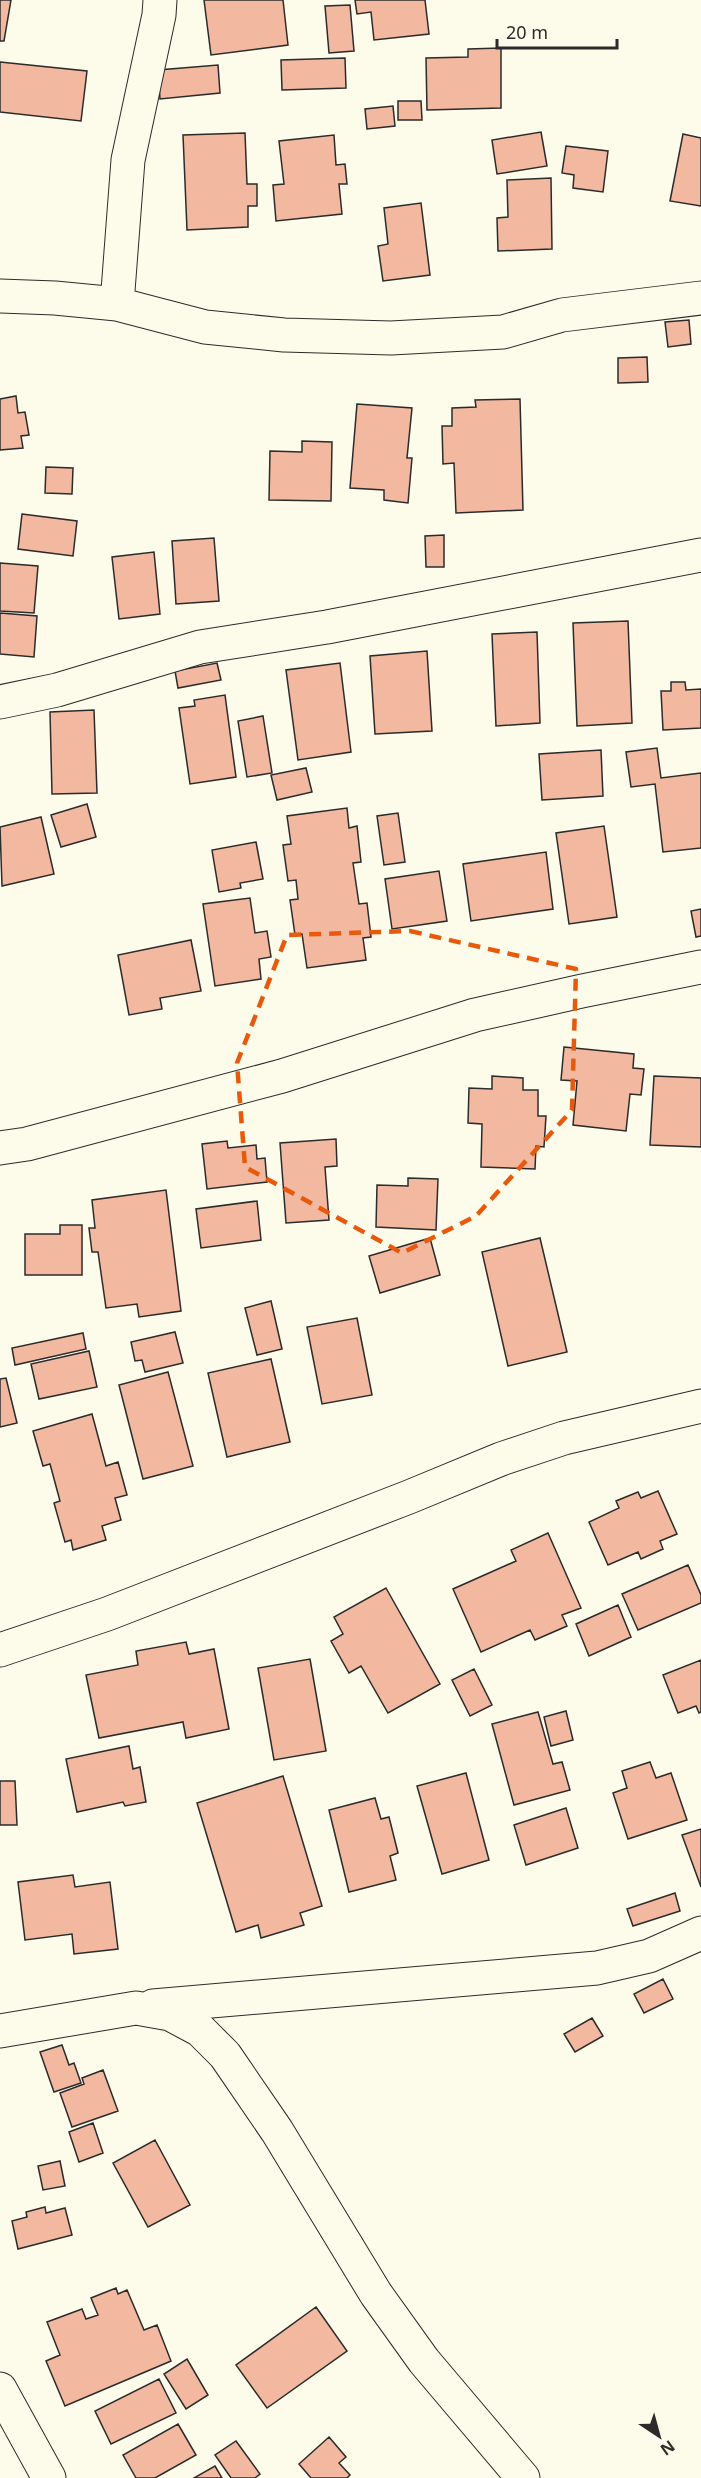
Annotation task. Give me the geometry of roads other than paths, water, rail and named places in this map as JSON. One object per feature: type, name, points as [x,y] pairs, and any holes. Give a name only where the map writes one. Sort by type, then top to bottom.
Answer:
[{"type":"street","points":[[117,304],[128,160],[159,15],[160,0]]},
{"type":"street","points":[[0,296],[117,304],[205,327],[284,335],[391,338],[503,332],[562,315],[701,298]]},
{"type":"street","points":[[0,702],[57,690],[200,647],[327,627],[701,555]]},
{"type":"street","points":[[0,1148],[39,1141],[282,1076],[475,1015],[701,967]]},
{"type":"street","points":[[0,1650],[50,1635],[149,1598],[398,1502],[501,1459],[564,1438],[701,1406]]},
{"type":"street","points":[[0,2031],[135,2008],[597,1968],[648,1956],[701,1933]]},
{"type":"street","points":[[135,2008],[170,2014],[200,2030],[225,2055],[277,2131],[376,2294],[424,2361],[523,2478]]},
{"type":"street","points":[[0,2389],[49,2478]]}]
